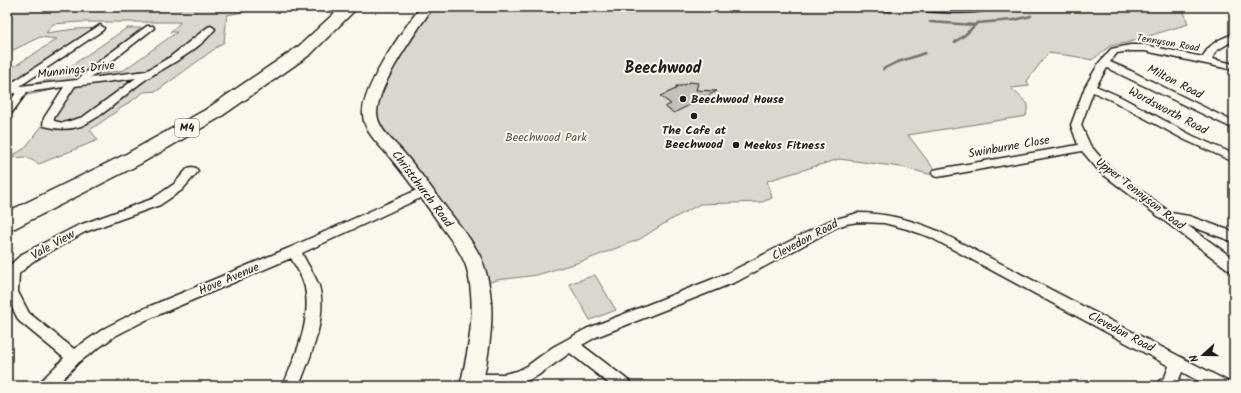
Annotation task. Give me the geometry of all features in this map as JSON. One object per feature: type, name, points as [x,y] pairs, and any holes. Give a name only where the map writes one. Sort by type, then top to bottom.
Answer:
[{"type":"highway","name":"M4","points":[[7,208],[129,146],[222,93],[293,41],[333,7]]},
{"type":"highway","name":"M4","points":[[7,222],[133,159],[212,114],[305,50],[350,7]]},
{"type":"street","name":"Christchurch Road","points":[[427,7],[395,54],[377,90],[370,113],[372,123],[382,138],[425,191],[466,248],[476,268],[481,300],[479,334],[471,384]]},
{"type":"street","points":[[923,7],[960,9],[983,7]]},
{"type":"street","points":[[7,91],[100,28]]},
{"type":"street","points":[[150,28],[75,83],[49,118],[48,124],[63,126],[75,124],[87,119],[148,74],[160,69],[177,58],[211,29]]},
{"type":"street","points":[[1207,61],[1208,54],[1213,48],[1234,37]]},
{"type":"street","points":[[122,38],[134,39]]},
{"type":"street","name":"Tennyson Road","points":[[1104,63],[1114,51],[1145,48],[1234,67]]},
{"type":"street","points":[[49,52],[63,53]]},
{"type":"street","name":"Upper Tennyson Road","points":[[1104,63],[1090,87],[1076,122],[1078,133],[1085,148],[1104,169],[1234,266]]},
{"type":"street","name":"Milton Road","points":[[1104,63],[1128,73],[1234,126]]},
{"type":"street","name":"Munnings Drive","points":[[7,91],[148,74]]},
{"type":"street","name":"Wordsworth Road","points":[[1090,87],[1117,99],[1189,138],[1234,158]]},
{"type":"street","points":[[7,112],[24,89]]},
{"type":"street","name":"Swinburne Close","points":[[938,173],[1085,148]]},
{"type":"street","name":"Vale View","points":[[74,357],[24,317],[11,292],[12,272],[27,258],[81,229],[156,202],[178,187],[192,170]]},
{"type":"street","name":"Hove Avenue","points":[[46,386],[74,357],[110,332],[141,316],[294,251],[425,191]]},
{"type":"street","points":[[1167,216],[1185,219],[1234,237]]},
{"type":"street","name":"Clevedon Road","points":[[471,384],[504,381],[519,377],[532,371],[591,333],[733,277],[833,224],[844,219],[858,217],[893,221],[934,234],[1222,386]]},
{"type":"street","points":[[291,386],[308,338],[313,314],[313,289],[294,251]]},
{"type":"street","points":[[571,345],[624,386]]},
{"type":"street","points":[[1164,386],[1170,383],[1178,362]]},
{"type":"green space","points":[[7,7],[270,7],[227,15],[224,42],[157,91],[144,92],[90,130],[98,140],[39,164],[26,157],[7,158],[24,149],[48,120],[68,87],[7,99],[7,71],[57,39],[40,37],[7,53]],"holes":[[[80,22],[180,22],[170,32],[177,32],[124,70],[87,76],[150,28],[127,28],[50,80],[14,87],[100,28],[75,29],[46,33],[53,24]]]},
{"type":"green space","name":"Beechwood Park","points":[[427,7],[1186,7],[1183,8],[1188,24],[1126,43],[1110,46],[1092,60],[1048,53],[1027,81],[1029,86],[1011,88],[1028,104],[1026,116],[908,135],[940,177],[901,167],[839,159],[767,181],[772,198],[762,202],[700,204],[665,223],[640,239],[586,260],[537,275],[497,280],[480,285],[476,268],[382,138],[372,100]]},
{"type":"green space","points":[[595,275],[616,310],[590,320],[569,284]]},
{"type":"building","name":"Beechwood House","points":[[690,82],[698,83],[696,90],[717,91],[674,113],[665,107],[671,104],[660,96],[676,89],[676,86],[681,86]]},
{"type":"waterway","points":[[617,10],[649,7]]},
{"type":"waterway","points":[[872,7],[891,12]]},
{"type":"waterway","points":[[975,25],[977,23],[1014,20],[1031,16]]},
{"type":"waterway","points":[[930,22],[975,25]]},
{"type":"waterway","points":[[955,42],[975,25]]},
{"type":"waterway","points":[[883,69],[895,63],[925,53]]},
{"type":"place","name":"Beechwood House","points":[[683,99]]},
{"type":"place","name":"The Cafe at Beechwood","points":[[694,116]]},
{"type":"place","name":"Meekos Fitness","points":[[736,145]]},
{"type":"district","name":"Beechwood","points":[[663,68]]}]
